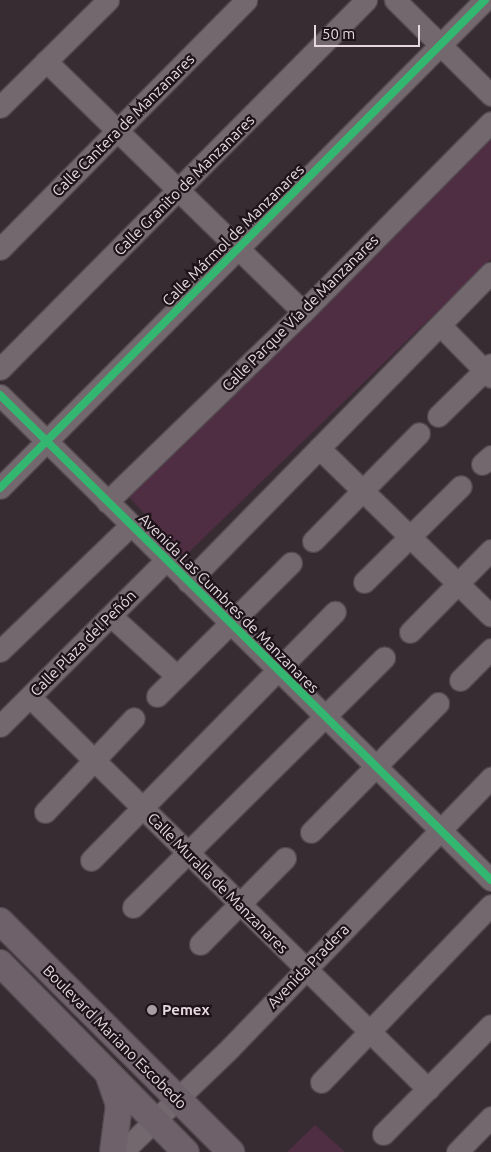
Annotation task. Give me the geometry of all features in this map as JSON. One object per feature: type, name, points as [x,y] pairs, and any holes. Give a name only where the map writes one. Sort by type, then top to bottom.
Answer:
[{"type":"main road","name":"Boulevard Mariano Escobedo","points":[[0,921],[231,1152]]},
{"type":"main road","name":"Boulevard Mariano Escobedo","points":[[0,963],[186,1152]]},
{"type":"main road","points":[[102,1065],[119,1105],[113,1152]]},
{"type":"street","points":[[0,107],[108,0]]},
{"type":"street","name":"Calle Cantera de Manzanares","points":[[0,250],[246,0]]},
{"type":"street","name":"Calle Granito de Manzanares","points":[[0,369],[181,190],[366,0]]},
{"type":"street","points":[[395,0],[491,95]]},
{"type":"street","name":"Calle Mármol de Manzanares","points":[[0,488],[485,0]]},
{"type":"street","points":[[46,61],[119,129],[303,312]]},
{"type":"street","name":"Calle Parque Vía de Manzanares","points":[[107,502],[303,312],[491,122]]},
{"type":"street","points":[[188,582],[491,273]]},
{"type":"street","points":[[438,416],[489,370],[441,326]]},
{"type":"street","name":"Avenida Las Cumbres de Manzanares","points":[[0,395],[276,671],[491,880]]},
{"type":"street","points":[[313,541],[420,434]]},
{"type":"street","points":[[319,448],[491,616]]},
{"type":"street","points":[[364,582],[461,486]]},
{"type":"street","points":[[0,651],[132,525]]},
{"type":"street","points":[[410,632],[491,550]]},
{"type":"street","name":"Calle Plaza del Peñón","points":[[0,726],[166,560]]},
{"type":"street","points":[[157,696],[291,563]]},
{"type":"street","points":[[91,860],[335,612]]},
{"type":"street","points":[[111,616],[177,676]]},
{"type":"street","points":[[460,680],[491,649]]},
{"type":"street","points":[[133,907],[384,658]]},
{"type":"street","name":"Calle Muralla de Manzanares","points":[[30,696],[240,903],[305,970],[428,1089]]},
{"type":"street","points":[[310,832],[438,703]]},
{"type":"street","points":[[45,812],[134,718]]},
{"type":"street","name":"Avenida Pradera","points":[[122,1152],[155,1122],[305,970],[417,851],[491,778]]},
{"type":"street","points":[[464,804],[463,852],[417,851],[416,807],[464,804]]},
{"type":"street","points":[[200,944],[285,858]]},
{"type":"street","points":[[320,1082],[491,906]]},
{"type":"street","points":[[383,1134],[491,1025]]},
{"type":"street","points":[[457,1152],[491,1116]]},
{"type":"shaded area","points":[[491,129],[491,259],[184,557],[128,496]]},
{"type":"shaded area","points":[[315,1125],[345,1152],[287,1152]]},
{"type":"cycle path","points":[[0,488],[485,0]]},
{"type":"cycle path","points":[[0,395],[491,880]]},
{"type":"place","name":"Pemex","points":[[152,1010]]}]
